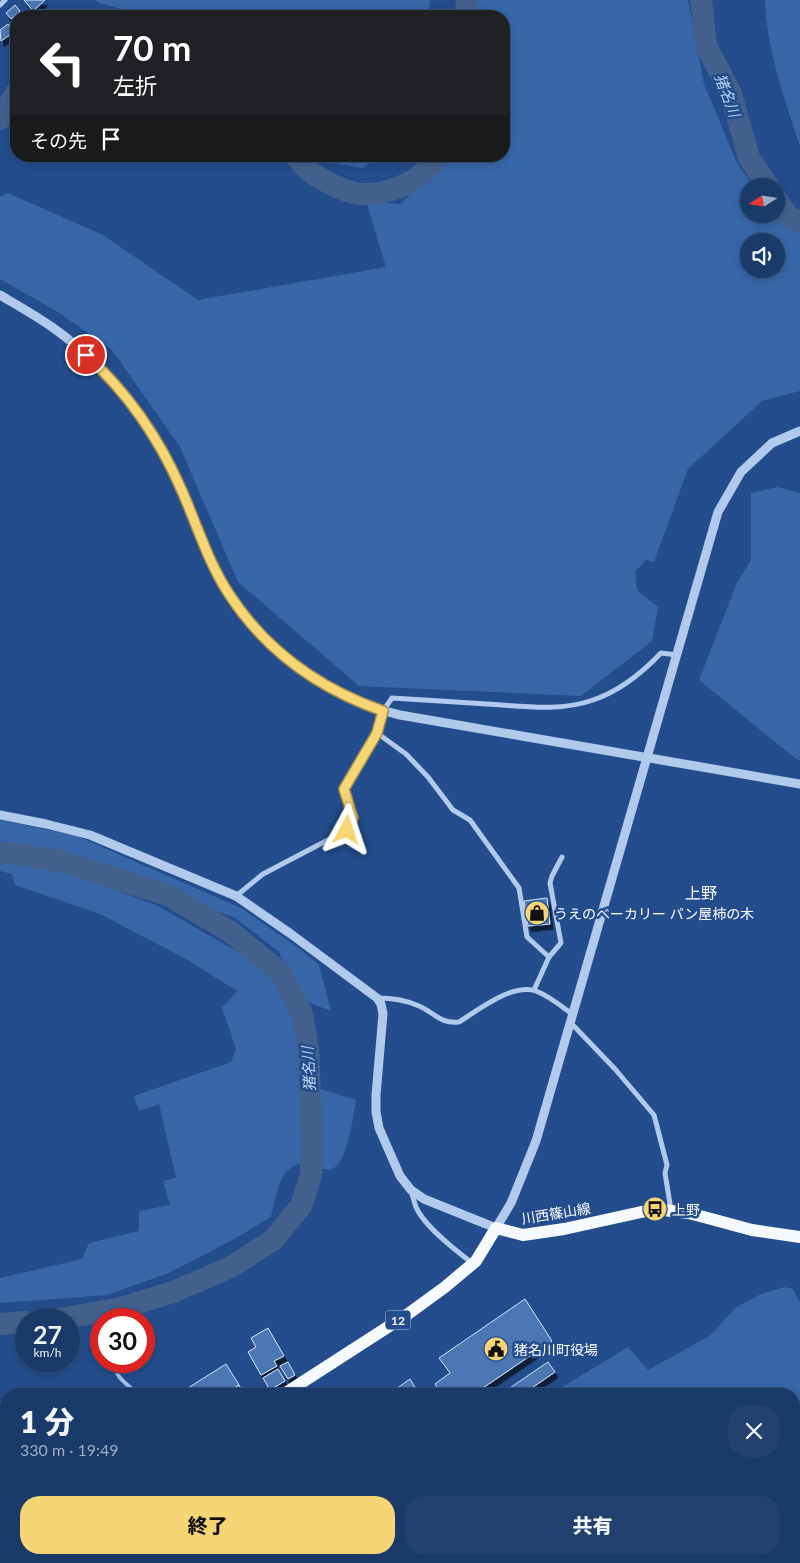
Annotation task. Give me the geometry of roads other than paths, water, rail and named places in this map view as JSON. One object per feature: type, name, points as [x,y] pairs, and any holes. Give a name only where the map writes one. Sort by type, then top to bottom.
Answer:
[{"type":"main road","name":"川西篠山線","points":[[496,1228],[522,1236],[655,1209],[689,1213],[752,1230],[800,1237]]},
{"type":"main road","name":"12","points":[[293,1388],[408,1314],[445,1287],[476,1261],[496,1228]]},
{"type":"street","points":[[0,5],[5,0]]},
{"type":"street","points":[[0,295],[51,326],[96,364],[119,389],[141,417],[161,450],[181,489],[211,560],[228,594],[267,642],[292,664],[314,679],[340,694],[383,711],[800,784]]},
{"type":"street","points":[[0,815],[90,835],[236,896],[377,998],[381,1004],[383,1014],[376,1112],[379,1128],[400,1176],[411,1190],[424,1199],[496,1228],[511,1203],[536,1141],[718,512],[741,472],[772,443],[800,431]]},
{"type":"street","points":[[236,896],[262,874],[347,830],[353,818],[344,789],[377,733],[383,711],[392,698],[522,706],[566,706],[593,700],[618,689],[644,672],[661,653],[676,655]]},
{"type":"street","points":[[377,733],[406,754],[428,777],[453,810],[470,820],[519,888],[527,937],[549,957]]},
{"type":"street","points":[[534,990],[549,957],[561,943],[550,883],[562,857]]},
{"type":"street","points":[[377,998],[405,1001],[451,1023],[459,1022],[504,994],[534,990],[550,997],[571,1018],[654,1115],[667,1165],[665,1173],[672,1211]]},
{"type":"street","points":[[411,1190],[416,1208],[424,1220],[448,1245],[472,1264]]},
{"type":"waterway","name":"猪名川","points":[[466,10],[467,0]]},
{"type":"waterway","name":"猪名川","points":[[701,0],[706,45],[731,94],[749,158],[763,178]]},
{"type":"waterway","name":"猪名川","points":[[0,119],[10,103]]},
{"type":"waterway","name":"猪名川","points":[[301,162],[323,180],[343,189],[362,194],[373,194],[395,189],[415,179],[434,162]]},
{"type":"waterway","name":"猪名川","points":[[785,211],[789,217],[800,222]]},
{"type":"waterway","name":"猪名川","points":[[0,852],[60,861],[168,895],[232,933],[282,974],[302,1014],[308,1049],[312,1141],[311,1175],[301,1206],[273,1240],[231,1267],[173,1292],[121,1308],[80,1315]]},
{"type":"waterway","name":"猪名川","points":[[0,1324],[15,1323]]},
{"type":"waterway","points":[[117,1373],[131,1388]]},
{"type":"place","name":"うえのベーカリー パン屋柿の木","points":[[537,913]]},
{"type":"place","name":"上野","points":[[655,1209]]},
{"type":"place","name":"猪名川町役場","points":[[496,1349]]},
{"type":"district","name":"上野","points":[[701,892]]}]
